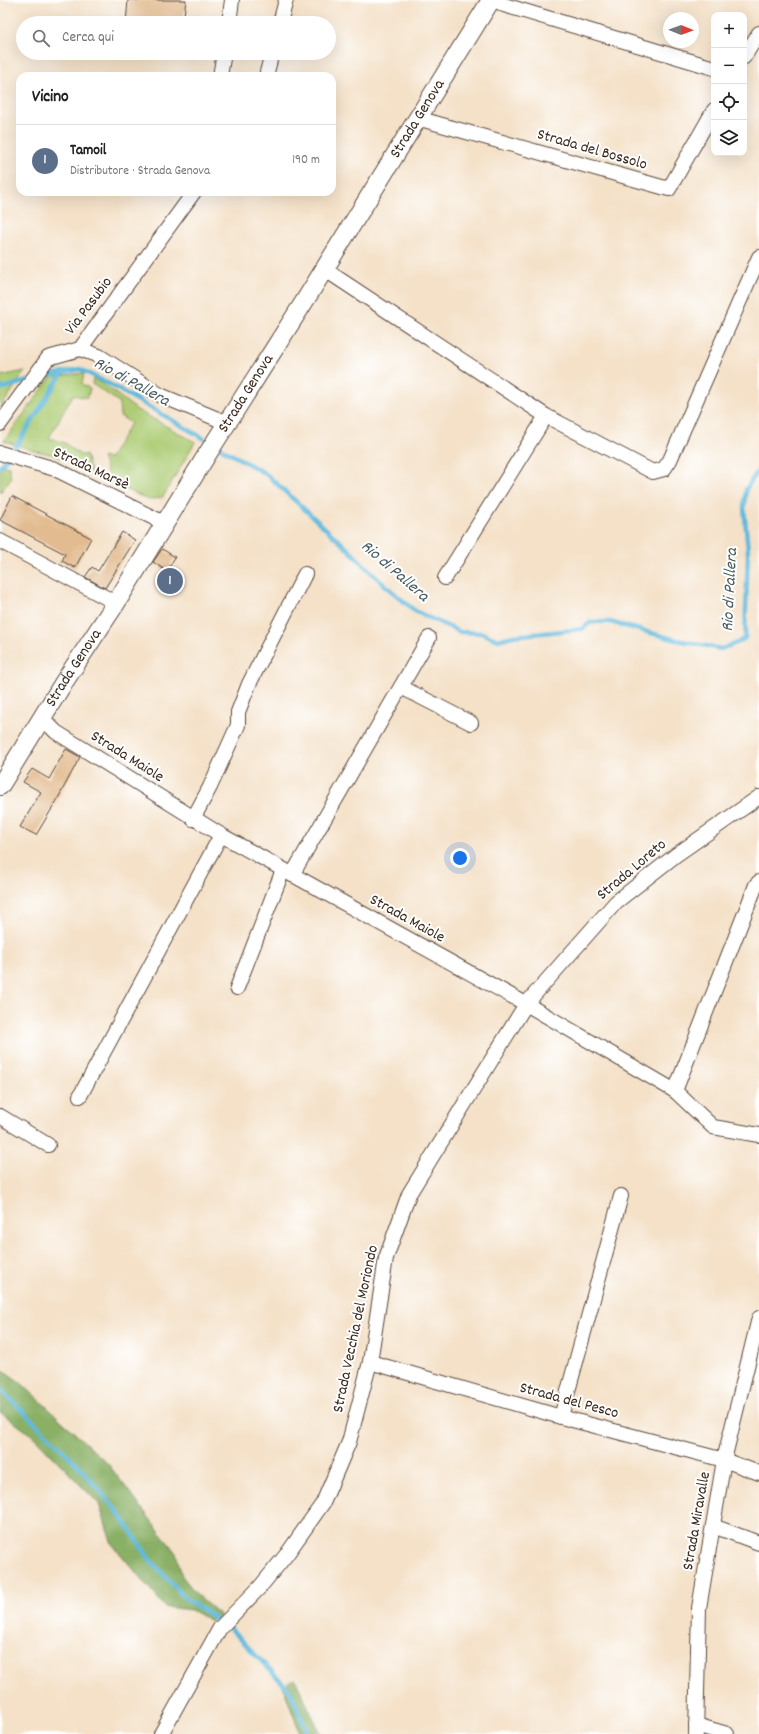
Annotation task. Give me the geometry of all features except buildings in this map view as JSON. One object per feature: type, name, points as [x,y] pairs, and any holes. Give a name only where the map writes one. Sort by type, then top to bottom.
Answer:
[{"type":"main road","name":"Strada Genova","points":[[0,786],[491,0]]},
{"type":"street","points":[[230,16],[232,0]]},
{"type":"street","points":[[282,16],[286,0]]},
{"type":"street","points":[[496,0],[504,5],[711,67]]},
{"type":"street","points":[[747,52],[759,33]]},
{"type":"street","points":[[221,72],[223,60]]},
{"type":"street","points":[[267,72],[270,60]]},
{"type":"street","name":"Strada del Bossolo","points":[[417,118],[669,189],[711,115]]},
{"type":"street","name":"Via Pasubio","points":[[0,424],[48,358],[80,348],[191,196]]},
{"type":"street","points":[[324,269],[546,416],[653,472],[664,470],[759,257]]},
{"type":"street","points":[[80,348],[99,356],[160,395],[224,427]]},
{"type":"street","points":[[445,578],[546,416]]},
{"type":"street","name":"Strada Marsè","points":[[0,453],[55,469],[164,523]]},
{"type":"street","points":[[0,541],[116,602]]},
{"type":"street","points":[[193,819],[210,787],[238,725],[238,712],[249,684],[305,574]]},
{"type":"street","points":[[237,988],[288,873],[401,687],[429,638]]},
{"type":"street","points":[[401,687],[471,723]]},
{"type":"street","name":"Strada Maiole","points":[[42,718],[56,732],[193,819],[526,1004],[675,1091],[713,1127],[759,1134]]},
{"type":"street","name":"Strada Loreto","points":[[526,1004],[616,902],[676,855],[759,797]]},
{"type":"street","points":[[80,1096],[221,835]]},
{"type":"street","points":[[675,1091],[756,885],[759,882]]},
{"type":"street","name":"Strada Vecchia del Moriondo","points":[[161,1734],[224,1624],[260,1587],[287,1554],[322,1503],[349,1442],[370,1362],[386,1258],[409,1194],[526,1004]]},
{"type":"street","points":[[0,1116],[48,1145]]},
{"type":"street","points":[[561,1417],[620,1196]]},
{"type":"street","name":"Strada Miravalle","points":[[696,1730],[699,1608],[724,1460],[759,1318]]},
{"type":"street","name":"Strada del Pesco","points":[[370,1362],[561,1417],[724,1460],[759,1473]]},
{"type":"street","points":[[713,1526],[759,1543]]},
{"type":"street","points":[[696,1730],[727,1734]]},
{"type":"green space","points":[[25,371],[0,409],[0,376]]},
{"type":"green space","points":[[84,373],[82,384],[90,389],[87,398],[73,395],[49,438],[65,443],[80,455],[86,455],[91,472],[54,455],[4,441],[51,377]]},
{"type":"green space","points":[[93,379],[102,383],[137,410],[195,442],[163,497],[149,500],[110,482],[102,457],[109,459],[131,423],[120,416],[119,402],[92,384]]},
{"type":"green space","points":[[0,465],[9,467],[11,478],[0,493]]},
{"type":"green space","points":[[759,1329],[759,1373],[749,1369]]},
{"type":"green space","points":[[0,1368],[20,1382],[108,1464],[176,1553],[182,1576],[199,1597],[221,1616],[211,1621],[191,1610],[165,1607],[112,1544],[99,1504],[33,1436],[0,1412]]},
{"type":"green space","points":[[295,1679],[321,1734],[300,1734],[283,1686]]},
{"type":"waterway","name":"Rio di Pallera","points":[[38,378],[80,369],[111,385],[210,442]]},
{"type":"waterway","name":"Rio di Pallera","points":[[0,467],[17,445],[63,372]]},
{"type":"waterway","name":"Rio di Pallera","points":[[0,389],[27,381]]},
{"type":"waterway","name":"Rio di Pallera","points":[[217,446],[266,474],[349,550],[380,581],[415,611],[460,632],[482,633],[498,640],[513,636],[582,629],[591,622],[610,622],[677,640],[721,649],[737,643],[745,638],[748,551],[744,507],[746,489],[759,469]]},
{"type":"waterway","points":[[0,1389],[77,1464],[118,1512],[151,1561],[185,1598],[230,1628],[290,1691],[308,1734]]},
{"type":"place","name":"Tamoil","points":[[170,581]]}]
